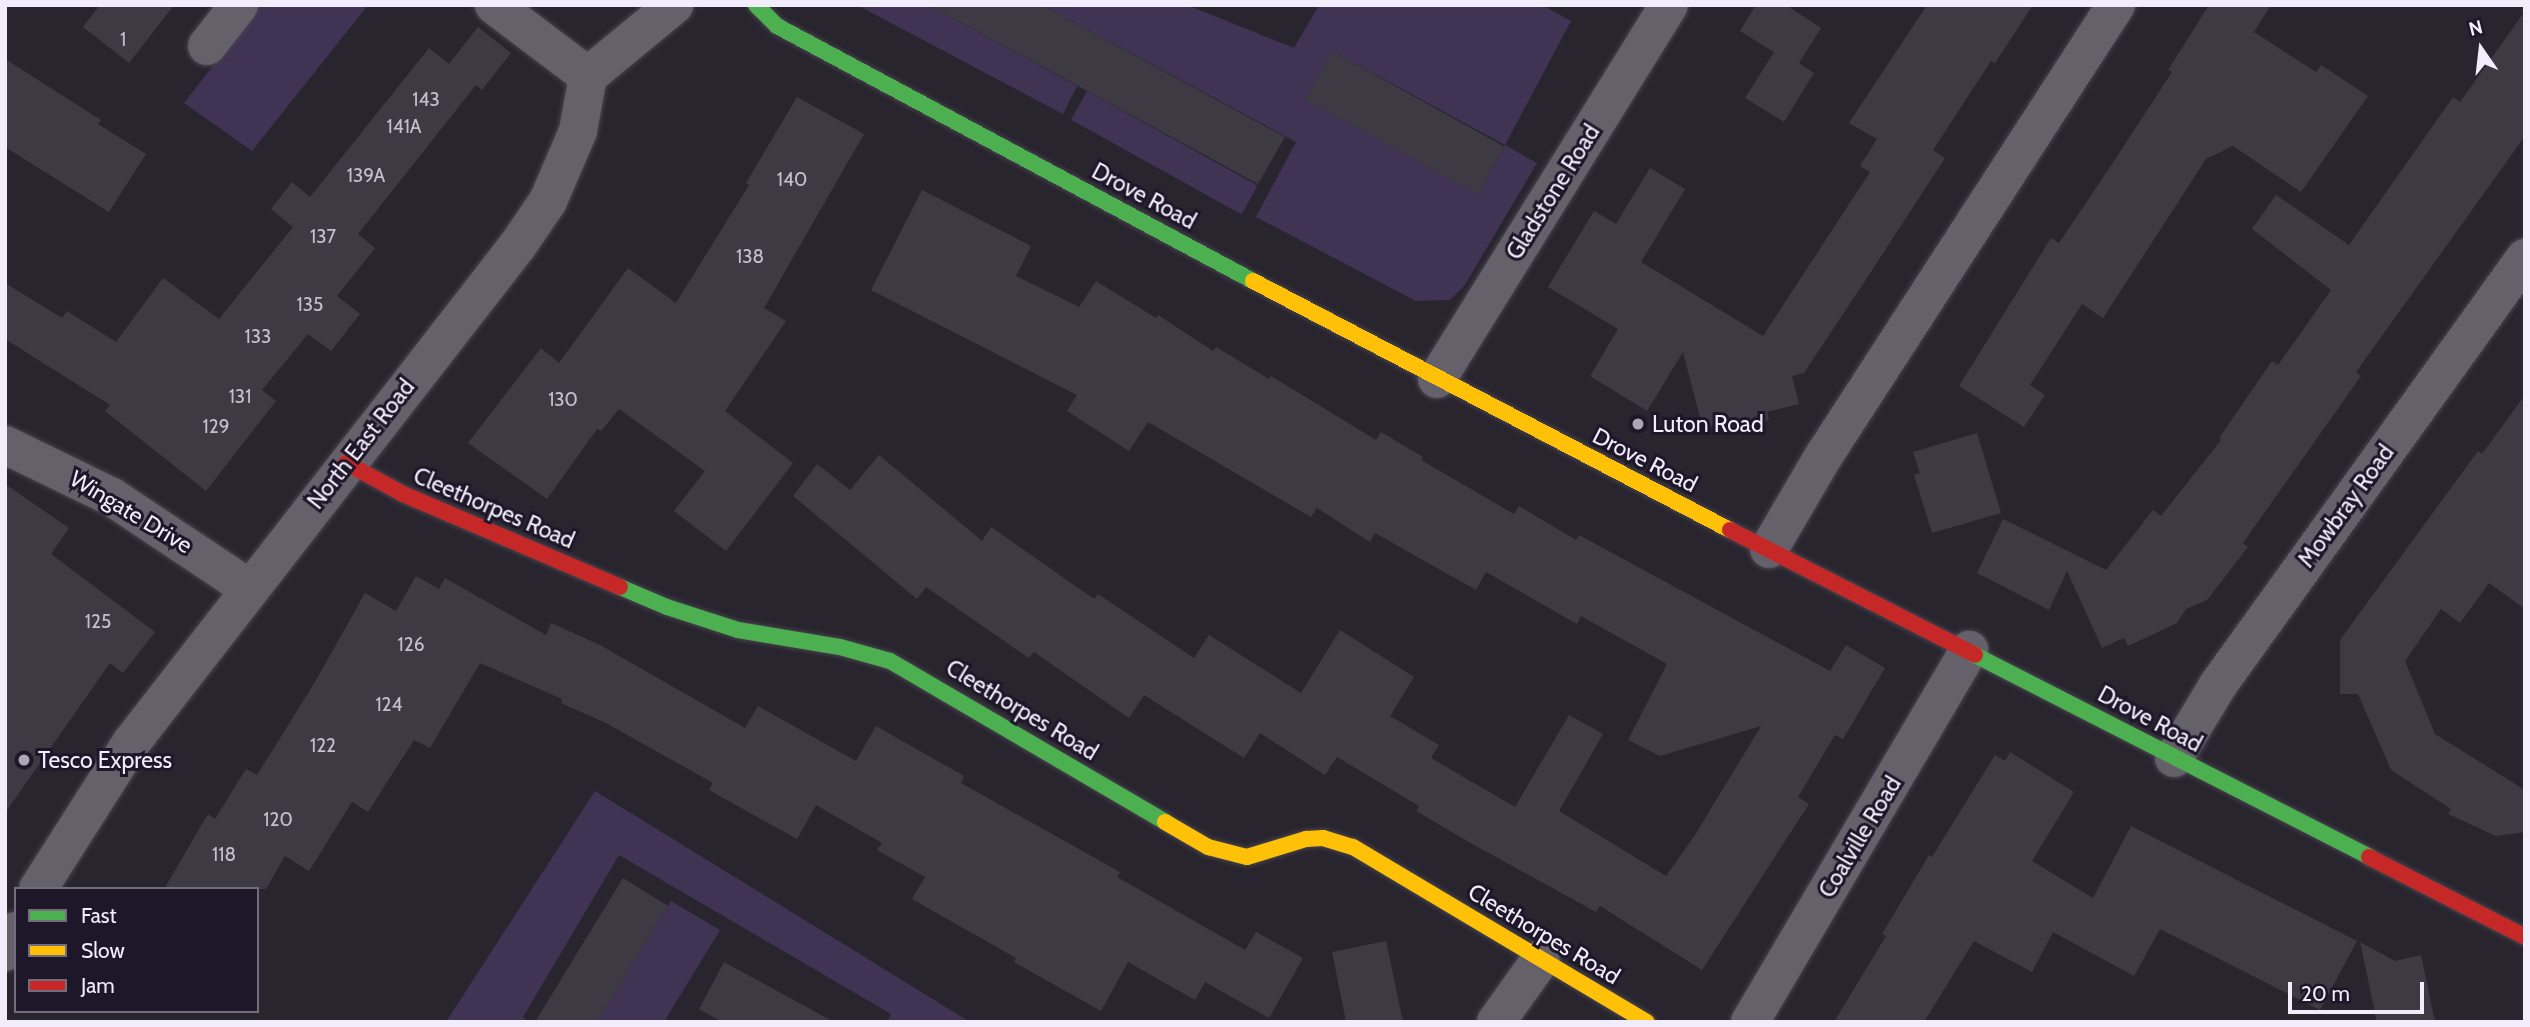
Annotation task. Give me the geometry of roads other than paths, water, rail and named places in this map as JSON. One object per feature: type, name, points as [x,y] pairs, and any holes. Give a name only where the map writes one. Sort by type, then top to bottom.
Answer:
[{"type":"street","points":[[207,46],[239,5]]},
{"type":"street","points":[[494,5],[588,76],[674,5]]},
{"type":"street","name":"Drove Road","points":[[756,5],[777,26],[1437,379],[2525,937]]},
{"type":"street","name":"Gladstone Road","points":[[1437,379],[1669,5]]},
{"type":"street","points":[[1769,549],[1823,457],[2116,5]]},
{"type":"street","name":"North East Road","points":[[39,887],[131,743],[493,276],[548,201],[578,131],[588,76]]},
{"type":"street","name":"Mowbray Road","points":[[2174,758],[2218,685],[2525,258]]},
{"type":"street","name":"Wingate Drive","points":[[5,445],[113,497],[250,589]]},
{"type":"street","name":"Cleethorpes Road","points":[[346,463],[402,494],[667,607],[738,630],[840,647],[890,661],[1208,847],[1247,856],[1307,839],[1324,838],[1353,847],[1647,1022]]},
{"type":"street","name":"Coalville Road","points":[[1750,1022],[1969,650]]},
{"type":"street","points":[[5,951],[14,935]]},
{"type":"street","points":[[1496,1022],[1541,958]]},
{"type":"place","name":"Luton Road","points":[[1638,424]]},
{"type":"place","name":"Tesco Express","points":[[24,760]]}]
